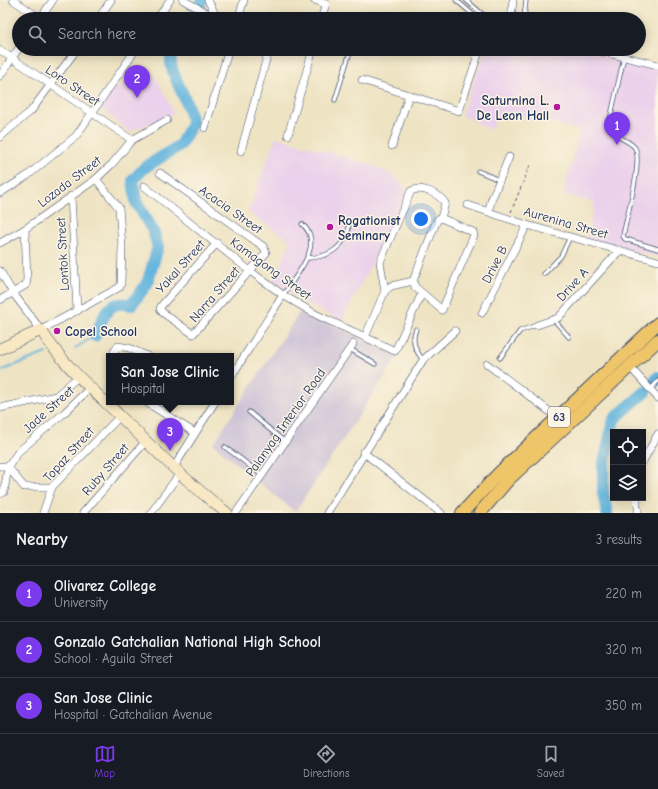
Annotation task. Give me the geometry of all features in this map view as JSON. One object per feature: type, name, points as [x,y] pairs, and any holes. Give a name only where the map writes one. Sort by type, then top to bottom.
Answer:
[{"type":"main road","name":"63","points":[[462,513],[487,486],[658,323]]},
{"type":"main road","name":"63","points":[[480,513],[508,480],[658,340]]},
{"type":"main road","points":[[487,486],[496,494]]},
{"type":"street","points":[[13,0],[30,12]]},
{"type":"street","points":[[45,12],[53,0]]},
{"type":"street","points":[[103,12],[111,0]]},
{"type":"street","points":[[162,12],[170,0]]},
{"type":"street","points":[[183,0],[202,12]]},
{"type":"street","points":[[208,0],[214,12]]},
{"type":"street","points":[[240,12],[244,0]]},
{"type":"street","points":[[316,0],[326,4],[323,12]]},
{"type":"street","points":[[512,12],[513,0]]},
{"type":"street","name":"Loro Street","points":[[0,50],[132,140]]},
{"type":"street","points":[[0,137],[31,111],[72,56]]},
{"type":"street","points":[[0,193],[27,176],[76,136],[131,56]]},
{"type":"street","points":[[205,128],[227,56]]},
{"type":"street","points":[[241,151],[267,56]]},
{"type":"street","points":[[288,135],[311,56]]},
{"type":"street","points":[[362,80],[459,111],[478,56]]},
{"type":"street","points":[[624,56],[658,65]]},
{"type":"street","points":[[0,76],[12,58]]},
{"type":"street","points":[[392,146],[410,95]]},
{"type":"street","name":"Lozada Street","points":[[0,243],[25,229],[96,179],[112,164],[132,140],[167,120]]},
{"type":"street","points":[[489,211],[491,201],[509,157]]},
{"type":"street","name":"Acacia Street","points":[[160,173],[264,247],[266,253],[250,271]]},
{"type":"street","points":[[0,349],[41,330],[117,290],[122,283],[122,246],[119,208],[96,179]]},
{"type":"street","name":"Kamagong Street","points":[[144,186],[250,271],[283,295],[317,315],[395,351],[422,293]]},
{"type":"street","points":[[385,291],[380,262],[411,191],[417,188],[425,190],[442,198],[445,203],[413,281],[415,287],[442,310],[474,235],[473,232],[440,218]]},
{"type":"street","name":"Lontok Street","points":[[71,196],[77,311]]},
{"type":"street","name":"Aurenina Street","points":[[468,205],[479,210],[489,211],[527,225],[658,261]]},
{"type":"street","name":"Drive B","points":[[482,313],[527,225]]},
{"type":"street","points":[[0,300],[22,288],[27,279],[25,229]]},
{"type":"street","name":"Yakal Street","points":[[161,306],[170,293],[217,243]]},
{"type":"street","name":"Drive A","points":[[537,325],[554,320],[620,250]]},
{"type":"street","points":[[0,271],[13,293],[41,330],[53,342],[58,352],[78,376],[106,403]]},
{"type":"street","name":"Narra Street","points":[[161,306],[160,309],[163,313],[195,334],[250,271]]},
{"type":"street","points":[[365,337],[385,291],[391,286],[413,281]]},
{"type":"street","points":[[234,372],[283,295]]},
{"type":"street","points":[[327,513],[363,452],[423,360],[455,331]]},
{"type":"street","points":[[114,353],[118,346],[129,348],[140,353]]},
{"type":"street","name":"Palanyag Interior Road","points":[[236,513],[351,347]]},
{"type":"street","points":[[487,364],[558,418]]},
{"type":"street","points":[[630,367],[651,388],[658,398]]},
{"type":"street","points":[[0,408],[56,396],[78,376]]},
{"type":"street","name":"Jade Street","points":[[8,467],[18,452],[64,413],[90,388]]},
{"type":"street","points":[[108,405],[177,470],[227,513]]},
{"type":"street","points":[[151,405],[195,433]]},
{"type":"street","points":[[151,513],[177,470],[195,433],[213,405]]},
{"type":"street","name":"Topaz Street","points":[[43,513],[52,487],[120,416]]},
{"type":"street","points":[[646,456],[658,434]]},
{"type":"street","name":"Ruby Street","points":[[82,513],[146,441]]},
{"type":"street","points":[[363,452],[441,513]]},
{"type":"street","points":[[0,466],[8,467],[24,487],[52,487]]},
{"type":"street","points":[[0,494],[4,492],[8,467]]},
{"type":"lane","points":[[456,0],[470,12]]},
{"type":"lane","points":[[466,0],[480,12]]},
{"type":"lane","points":[[525,12],[526,0]]},
{"type":"lane","points":[[335,100],[349,56]]},
{"type":"lane","points":[[624,56],[609,124],[611,130],[619,138],[633,146],[638,157],[632,196],[622,236],[625,239],[658,249]]},
{"type":"lane","points":[[478,171],[499,180]]},
{"type":"lane","points":[[283,295],[308,258],[311,242],[310,236],[302,224]]},
{"type":"lane","points":[[308,258],[321,257],[340,246],[349,229],[348,224]]},
{"type":"lane","points":[[544,274],[560,256],[570,237]]},
{"type":"lane","points":[[554,320],[569,337]]},
{"type":"lane","points":[[500,358],[520,331],[537,325]]},
{"type":"lane","points":[[416,329],[413,339],[423,360]]},
{"type":"lane","points":[[351,347],[375,364]]},
{"type":"lane","points":[[651,388],[658,381]]},
{"type":"lane","points":[[249,412],[286,442]]},
{"type":"lane","points":[[225,447],[262,475]]},
{"type":"path","points":[[508,218],[530,165]]},
{"type":"shaded area","points":[[483,56],[608,56],[658,68],[658,257],[586,238],[595,203],[563,194],[580,130],[509,112],[508,119],[496,117],[492,130],[461,115]]},
{"type":"shaded area","points":[[154,73],[174,113],[129,132],[101,108],[114,88]]},
{"type":"shaded area","name":"Rogationist Seminary","points":[[276,137],[369,164],[396,177],[408,193],[342,321],[302,301],[273,281],[291,241],[248,212]]},
{"type":"shaded area","points":[[301,310],[398,356],[295,512],[213,444]]},
{"type":"waterway","points":[[197,12],[202,0]]},
{"type":"waterway","points":[[95,336],[107,311],[116,304],[131,305],[147,284],[158,247],[153,231],[136,202],[133,180],[144,168],[180,145],[192,124],[187,103],[172,67],[171,56]]},
{"type":"waterway","points":[[75,348],[95,336]]},
{"type":"waterway","points":[[0,371],[46,353]]},
{"type":"waterway","points":[[652,385],[658,377]]},
{"type":"waterway","points":[[607,513],[603,493],[603,468],[614,419],[645,392]]},
{"type":"place","name":"Gonzalo Gatchalian National High School","points":[[137,98]]},
{"type":"place","name":"Saturnina L. De Leon Hall","points":[[557,107]]},
{"type":"place","name":"Olivarez College","points":[[617,145]]},
{"type":"place","name":"Rogationist Seminary","points":[[330,227]]},
{"type":"place","name":"Copel School","points":[[57,331]]},
{"type":"place","name":"San Jose Clinic","points":[[170,451]]}]
